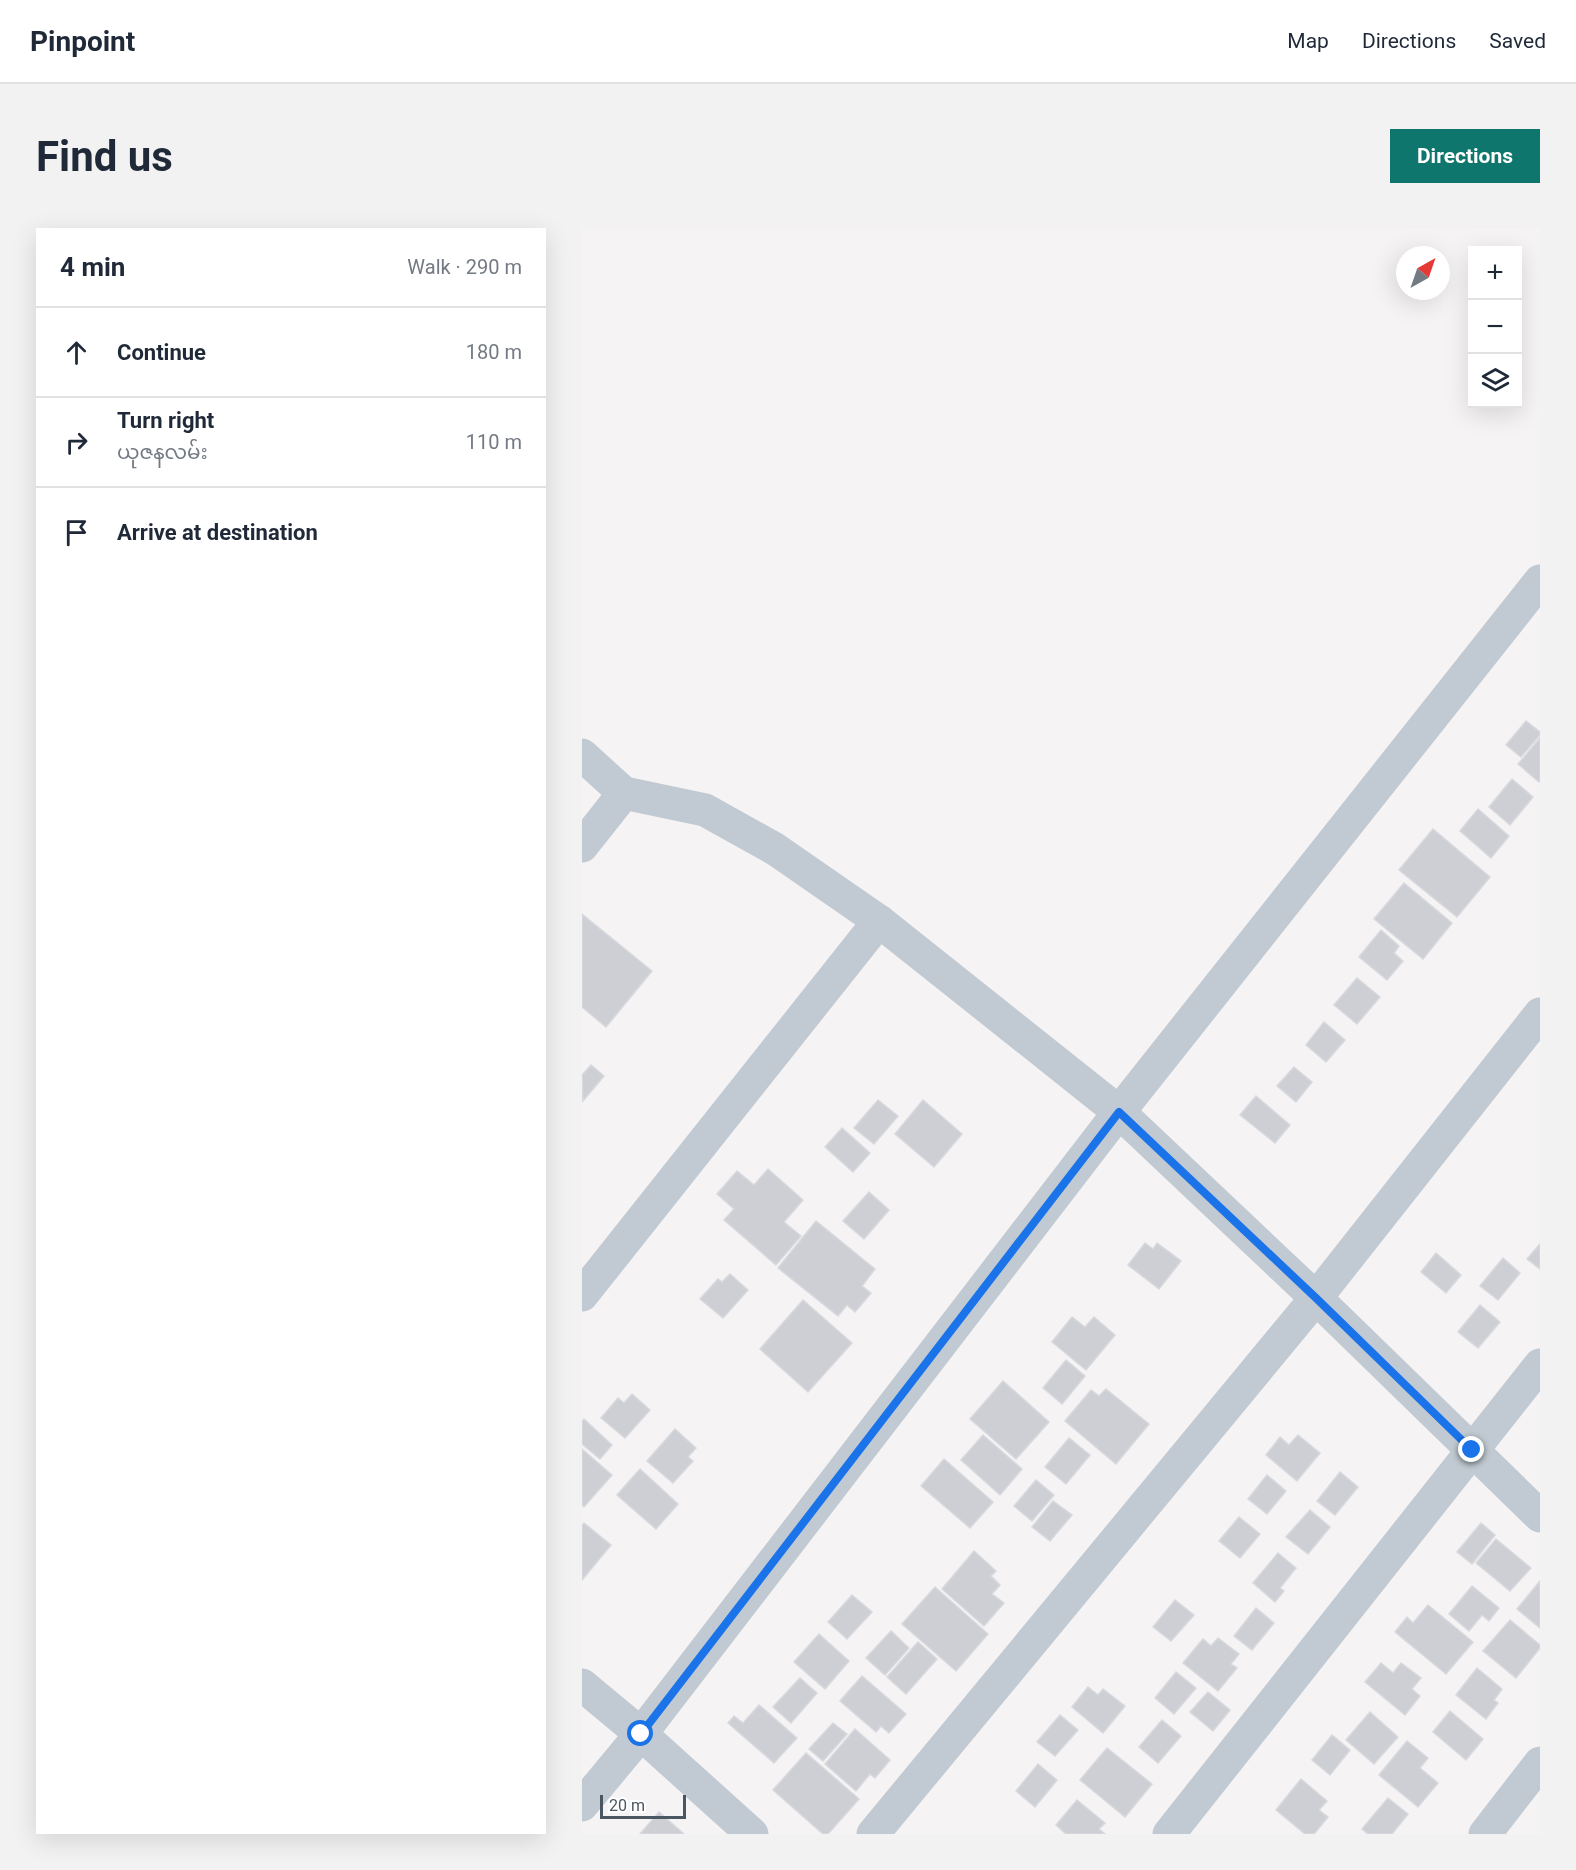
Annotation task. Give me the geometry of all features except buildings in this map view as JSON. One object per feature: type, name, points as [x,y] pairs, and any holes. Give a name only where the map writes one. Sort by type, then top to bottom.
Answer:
[{"type":"street","points":[[582,1805],[641,1734],[1119,1112],[1540,581]]},
{"type":"street","points":[[582,755],[624,793],[705,810],[775,849],[879,921],[1119,1112],[1316,1298],[1540,1516]]},
{"type":"street","points":[[582,846],[624,793]]},
{"type":"street","points":[[582,1295],[879,921]]},
{"type":"street","points":[[873,1834],[1316,1298],[1540,1014]]},
{"type":"street","points":[[1169,1834],[1540,1365]]},
{"type":"street","points":[[582,1685],[641,1734],[752,1834]]},
{"type":"street","points":[[1499,1829],[1540,1763]]},
{"type":"route","points":[[641,1734],[1119,1112],[1316,1298],[1472,1450]]}]
